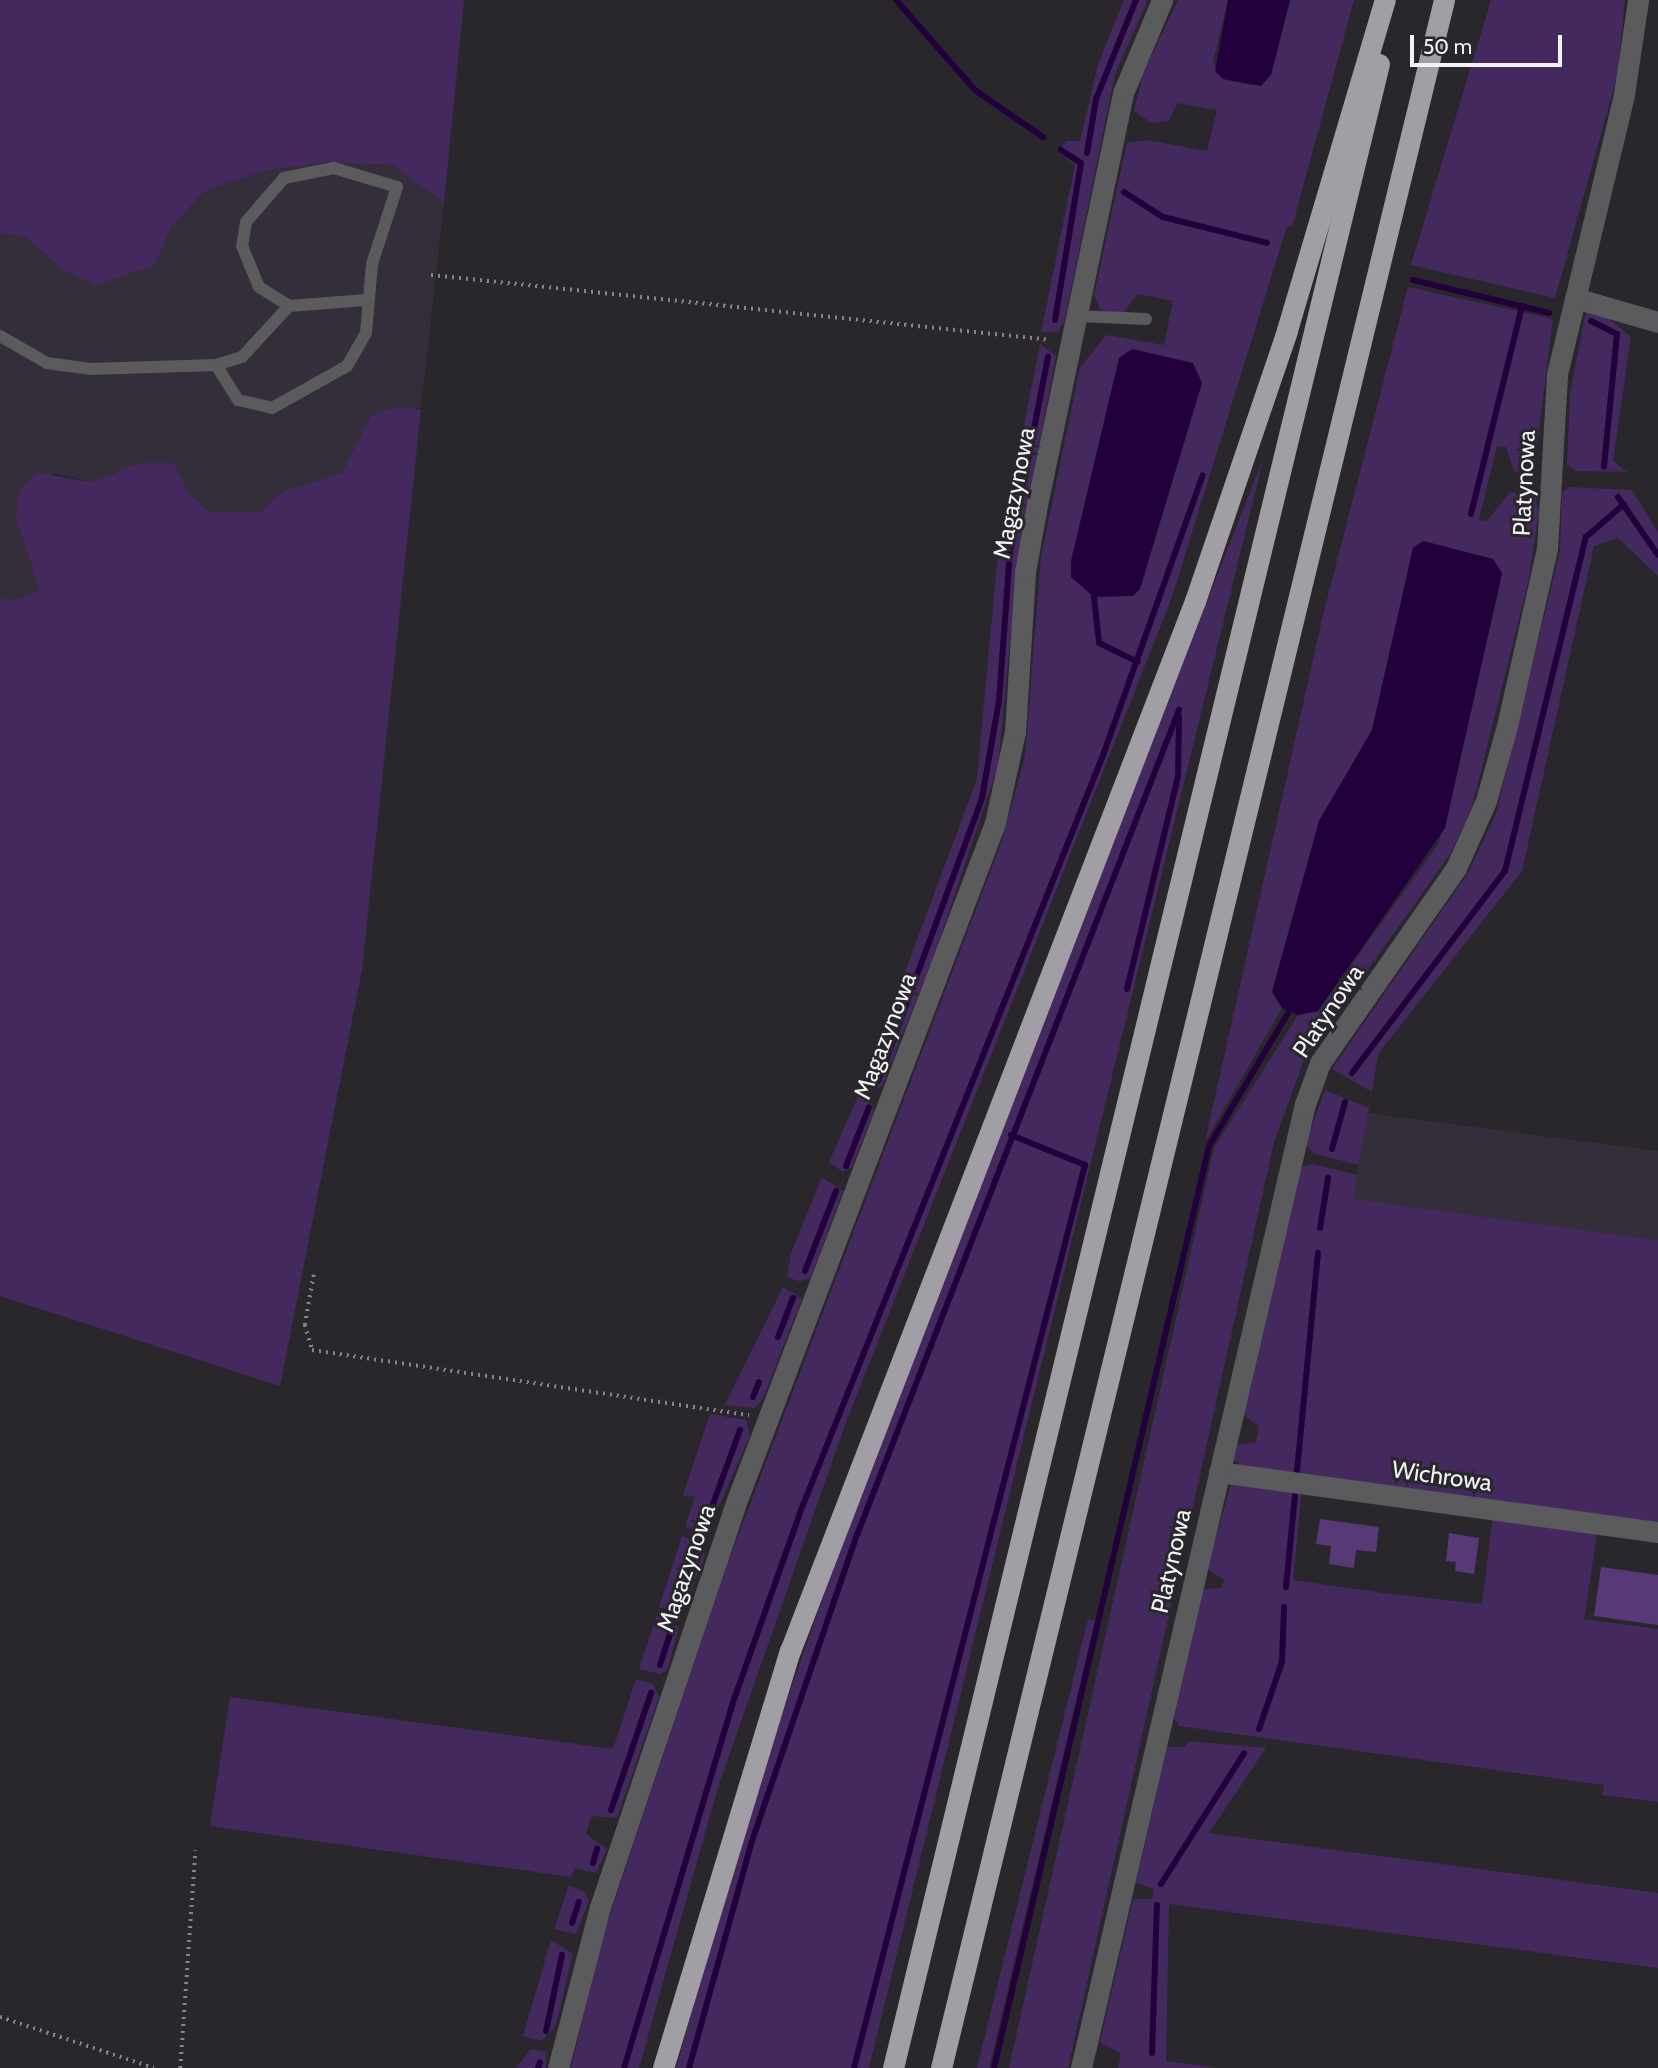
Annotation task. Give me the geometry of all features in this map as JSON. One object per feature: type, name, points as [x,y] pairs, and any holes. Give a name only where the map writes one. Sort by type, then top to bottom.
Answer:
[{"type":"highway","points":[[663,2068],[794,1638],[1204,576],[1287,330],[1385,0]]},
{"type":"highway","points":[[893,2068],[1345,222],[1393,0]]},
{"type":"highway","points":[[941,2068],[1444,0]]},
{"type":"street","name":"Magazynowa","points":[[558,2068],[600,1907],[768,1419],[995,823],[1015,732],[1025,572],[1076,316],[1123,93],[1162,0]]},
{"type":"street","name":"Platynowa","points":[[1081,2068],[1290,1155],[1320,1063],[1437,900],[1486,801],[1540,590],[1556,374],[1626,84],[1638,0]]},
{"type":"street","points":[[1575,298],[1658,322]]},
{"type":"street","name":"Wichrowa","points":[[1219,1472],[1658,1532]]},
{"type":"lane","points":[[215,365],[238,400],[272,408],[305,395],[346,366],[366,333],[366,300],[397,187],[361,172],[308,169],[284,178],[254,206],[244,234],[247,264],[259,287],[289,306],[366,300]]},
{"type":"lane","points":[[0,336],[47,363],[91,369],[215,365],[242,358],[289,306]]},
{"type":"lane","points":[[1076,316],[1146,319]]},
{"type":"path","points":[[431,275],[1071,344]]},
{"type":"path","points":[[314,1275],[305,1325],[312,1350],[768,1419]]},
{"type":"path","points":[[180,2068],[195,1851]]},
{"type":"path","points":[[0,2017],[154,2068]]},
{"type":"shaded area","points":[[0,0],[464,0],[444,203],[392,165],[326,162],[265,171],[204,192],[172,226],[155,265],[96,285],[63,270],[26,238],[0,233]]},
{"type":"shaded area","points":[[1124,0],[1148,0],[1115,74],[1065,319],[1058,332],[1041,332],[1075,165],[1058,152],[1066,141],[1080,141],[1098,64]]},
{"type":"shaded area","points":[[1178,0],[1228,0],[1213,62],[1223,79],[1250,85],[1271,75],[1290,0],[1354,0],[1292,227],[1287,226],[1172,597],[845,1425],[718,1787],[639,2068],[571,2068],[601,1942],[727,1565],[1002,841],[1025,756],[1041,557],[1080,368],[1106,335],[1164,345],[1173,301],[1137,294],[1124,312],[1115,314],[1100,309],[1094,295],[1127,143],[1146,140],[1207,151],[1217,110],[1177,103],[1169,121],[1151,123],[1134,111],[1143,74]]},
{"type":"shaded area","points":[[1228,0],[1290,0],[1271,75],[1261,86],[1223,79],[1215,71]]},
{"type":"shaded area","points":[[1491,0],[1625,0],[1617,77],[1555,298],[1411,265]]},
{"type":"shaded area","points":[[326,162],[392,165],[444,203],[421,408],[398,407],[342,473],[283,491],[260,512],[209,512],[139,463],[92,482],[54,473],[24,543],[39,590],[12,601],[0,597],[0,233],[25,238],[63,270],[155,265],[172,226],[204,192],[265,171]]},
{"type":"shaded area","points":[[1408,287],[1553,319],[1534,469],[1514,472],[1506,447],[1497,446],[1479,520],[1487,521],[1510,492],[1535,497],[1539,512],[1528,583],[1472,807],[1451,853],[1305,1057],[1274,1142],[1068,2068],[1009,2068],[1214,1148],[1298,1015],[1318,1011],[1439,843],[1498,593],[1502,573],[1493,559],[1423,541],[1413,548],[1372,730],[1319,821],[1272,992],[1282,1008],[1205,1142],[1323,615]]},
{"type":"shaded area","points":[[1586,311],[1603,314],[1631,337],[1613,461],[1627,472],[1575,471],[1567,464],[1570,394]]},
{"type":"shaded area","points":[[1040,344],[1056,356],[1019,549],[998,766],[936,950],[882,1087],[871,1090],[862,1087],[977,779],[997,563]]},
{"type":"shaded area","points":[[1132,349],[1193,363],[1202,383],[1140,589],[1133,596],[1094,597],[1071,577],[1071,561],[1119,358]]},
{"type":"shaded area","points":[[398,407],[421,409],[362,970],[280,1386],[0,1296],[0,597],[12,601],[39,590],[16,517],[19,491],[36,473],[92,482],[139,463],[174,463],[188,493],[209,512],[260,512],[283,491],[342,473],[371,416]]},
{"type":"shaded area","points":[[1264,456],[869,2068],[676,2068],[754,1793],[869,1468]]},
{"type":"shaded area","points":[[1569,487],[1632,490],[1658,532],[1658,576],[1618,538],[1594,546],[1522,871],[1378,1054],[1372,1092],[1332,1069],[1468,873],[1496,814],[1560,551],[1562,493]]},
{"type":"shaded area","points":[[1423,541],[1493,559],[1502,573],[1445,828],[1318,1011],[1298,1015],[1282,1008],[1272,992],[1319,821],[1372,730],[1413,548]]},
{"type":"shaded area","points":[[1325,1090],[1369,1108],[1359,1165],[1315,1154],[1305,1145]]},
{"type":"shaded area","points":[[859,1094],[870,1098],[874,1111],[852,1167],[843,1172],[829,1162]]},
{"type":"shaded area","points":[[1368,1113],[1658,1151],[1658,1240],[1353,1199]]},
{"type":"shaded area","points":[[1313,1164],[1357,1175],[1354,1199],[1658,1240],[1658,1524],[1241,1465],[1232,1459],[1235,1445],[1256,1442],[1259,1426],[1242,1414],[1301,1167]]},
{"type":"shaded area","points":[[822,1177],[843,1191],[810,1279],[798,1281],[787,1277],[791,1253]]},
{"type":"shaded area","points":[[783,1287],[802,1299],[762,1401],[754,1408],[725,1405]]},
{"type":"shaded area","points":[[710,1414],[746,1420],[750,1435],[707,1534],[685,1527],[695,1497],[683,1495]]},
{"type":"shaded area","points":[[1231,1484],[1302,1488],[1293,1580],[1383,1593],[1482,1604],[1493,1515],[1598,1529],[1584,1619],[1658,1629],[1658,1802],[1602,1795],[1604,1785],[1179,1726],[1174,1718],[1203,1589],[1221,1588],[1224,1580],[1207,1569]]},
{"type":"shaded area","points":[[682,1536],[699,1542],[705,1556],[682,1613],[659,1607]]},
{"type":"shaded area","points":[[657,1615],[679,1627],[667,1670],[660,1674],[639,1669]]},
{"type":"shaded area","points":[[1088,1619],[1095,1621],[989,2068],[977,2068]]},
{"type":"shaded area","points":[[636,1679],[653,1684],[659,1697],[617,1818],[591,1816],[586,1834],[607,1849],[596,1873],[575,1868],[571,1877],[210,1826],[230,1697],[613,1749]]},
{"type":"shaded area","points":[[1188,1741],[1266,1748],[1209,1833],[1658,1893],[1658,1968],[1169,1904],[1166,2061],[1217,2068],[1118,2068],[1121,2054],[1100,2042],[1133,1899],[1152,1899],[1154,1889],[1136,1883],[1167,1747],[1186,1747]]},
{"type":"shaded area","points":[[569,1885],[585,1892],[589,1901],[576,1934],[554,1929]]},
{"type":"shaded area","points":[[551,1940],[573,1954],[556,2025],[542,2041],[523,2036]]},
{"type":"shaded area","points":[[531,2049],[546,2052],[546,2068],[516,2068]]},
{"type":"building","points":[[1320,1519],[1379,1527],[1376,1552],[1356,1550],[1354,1568],[1329,1564],[1331,1546],[1316,1544]]},
{"type":"building","points":[[1449,1533],[1479,1538],[1474,1574],[1455,1571],[1456,1562],[1446,1561]]},
{"type":"building","points":[[1601,1567],[1658,1575],[1658,1625],[1594,1616]]},
{"type":"waterway","points":[[896,0],[975,90],[1043,137]]},
{"type":"waterway","points":[[1087,153],[1096,99],[1136,0]]},
{"type":"waterway","points":[[1055,320],[1081,163],[1061,150]]},
{"type":"waterway","points":[[1124,192],[1163,217],[1267,243]]},
{"type":"waterway","points":[[1413,280],[1549,313]]},
{"type":"waterway","points":[[1471,514],[1522,306]]},
{"type":"waterway","points":[[1591,321],[1617,334],[1604,466]]},
{"type":"waterway","points":[[878,1081],[982,798],[999,701],[1010,551],[1048,357]]},
{"type":"waterway","points":[[624,2068],[732,1705],[803,1505],[1102,758],[1203,475]]},
{"type":"waterway","points":[[1618,497],[1658,555]]},
{"type":"waterway","points":[[1352,1073],[1505,871],[1586,537],[1624,504]]},
{"type":"waterway","points":[[1094,597],[1099,643],[1138,662]]},
{"type":"waterway","points":[[689,2068],[752,1841],[857,1535],[1179,710]]},
{"type":"waterway","points":[[1127,989],[1178,777],[1179,717]]},
{"type":"waterway","points":[[994,2068],[1209,1146],[1289,1011]]},
{"type":"waterway","points":[[1332,1149],[1345,1102]]},
{"type":"waterway","points":[[846,1166],[869,1107]]},
{"type":"waterway","points":[[854,2068],[1085,1165],[1011,1135]]},
{"type":"waterway","points":[[1320,1228],[1328,1178]]},
{"type":"waterway","points":[[805,1271],[836,1191]]},
{"type":"waterway","points":[[1297,1471],[1318,1253]]},
{"type":"waterway","points":[[778,1337],[793,1298]]},
{"type":"waterway","points":[[753,1397],[759,1382]]},
{"type":"waterway","points":[[706,1523],[740,1430]]},
{"type":"waterway","points":[[1286,1587],[1295,1495]]},
{"type":"waterway","points":[[679,1605],[695,1556]]},
{"type":"waterway","points":[[1259,1729],[1282,1662],[1284,1607]]},
{"type":"waterway","points":[[660,1665],[671,1632]]},
{"type":"waterway","points":[[611,1810],[651,1693]]},
{"type":"waterway","points":[[1161,1884],[1244,1753]]},
{"type":"waterway","points":[[593,1863],[597,1849]]},
{"type":"waterway","points":[[572,1923],[579,1902]]},
{"type":"waterway","points":[[1152,2053],[1157,1905]]},
{"type":"waterway","points":[[546,2031],[562,1955]]},
{"type":"waterway","points":[[538,2068],[540,2062]]}]
